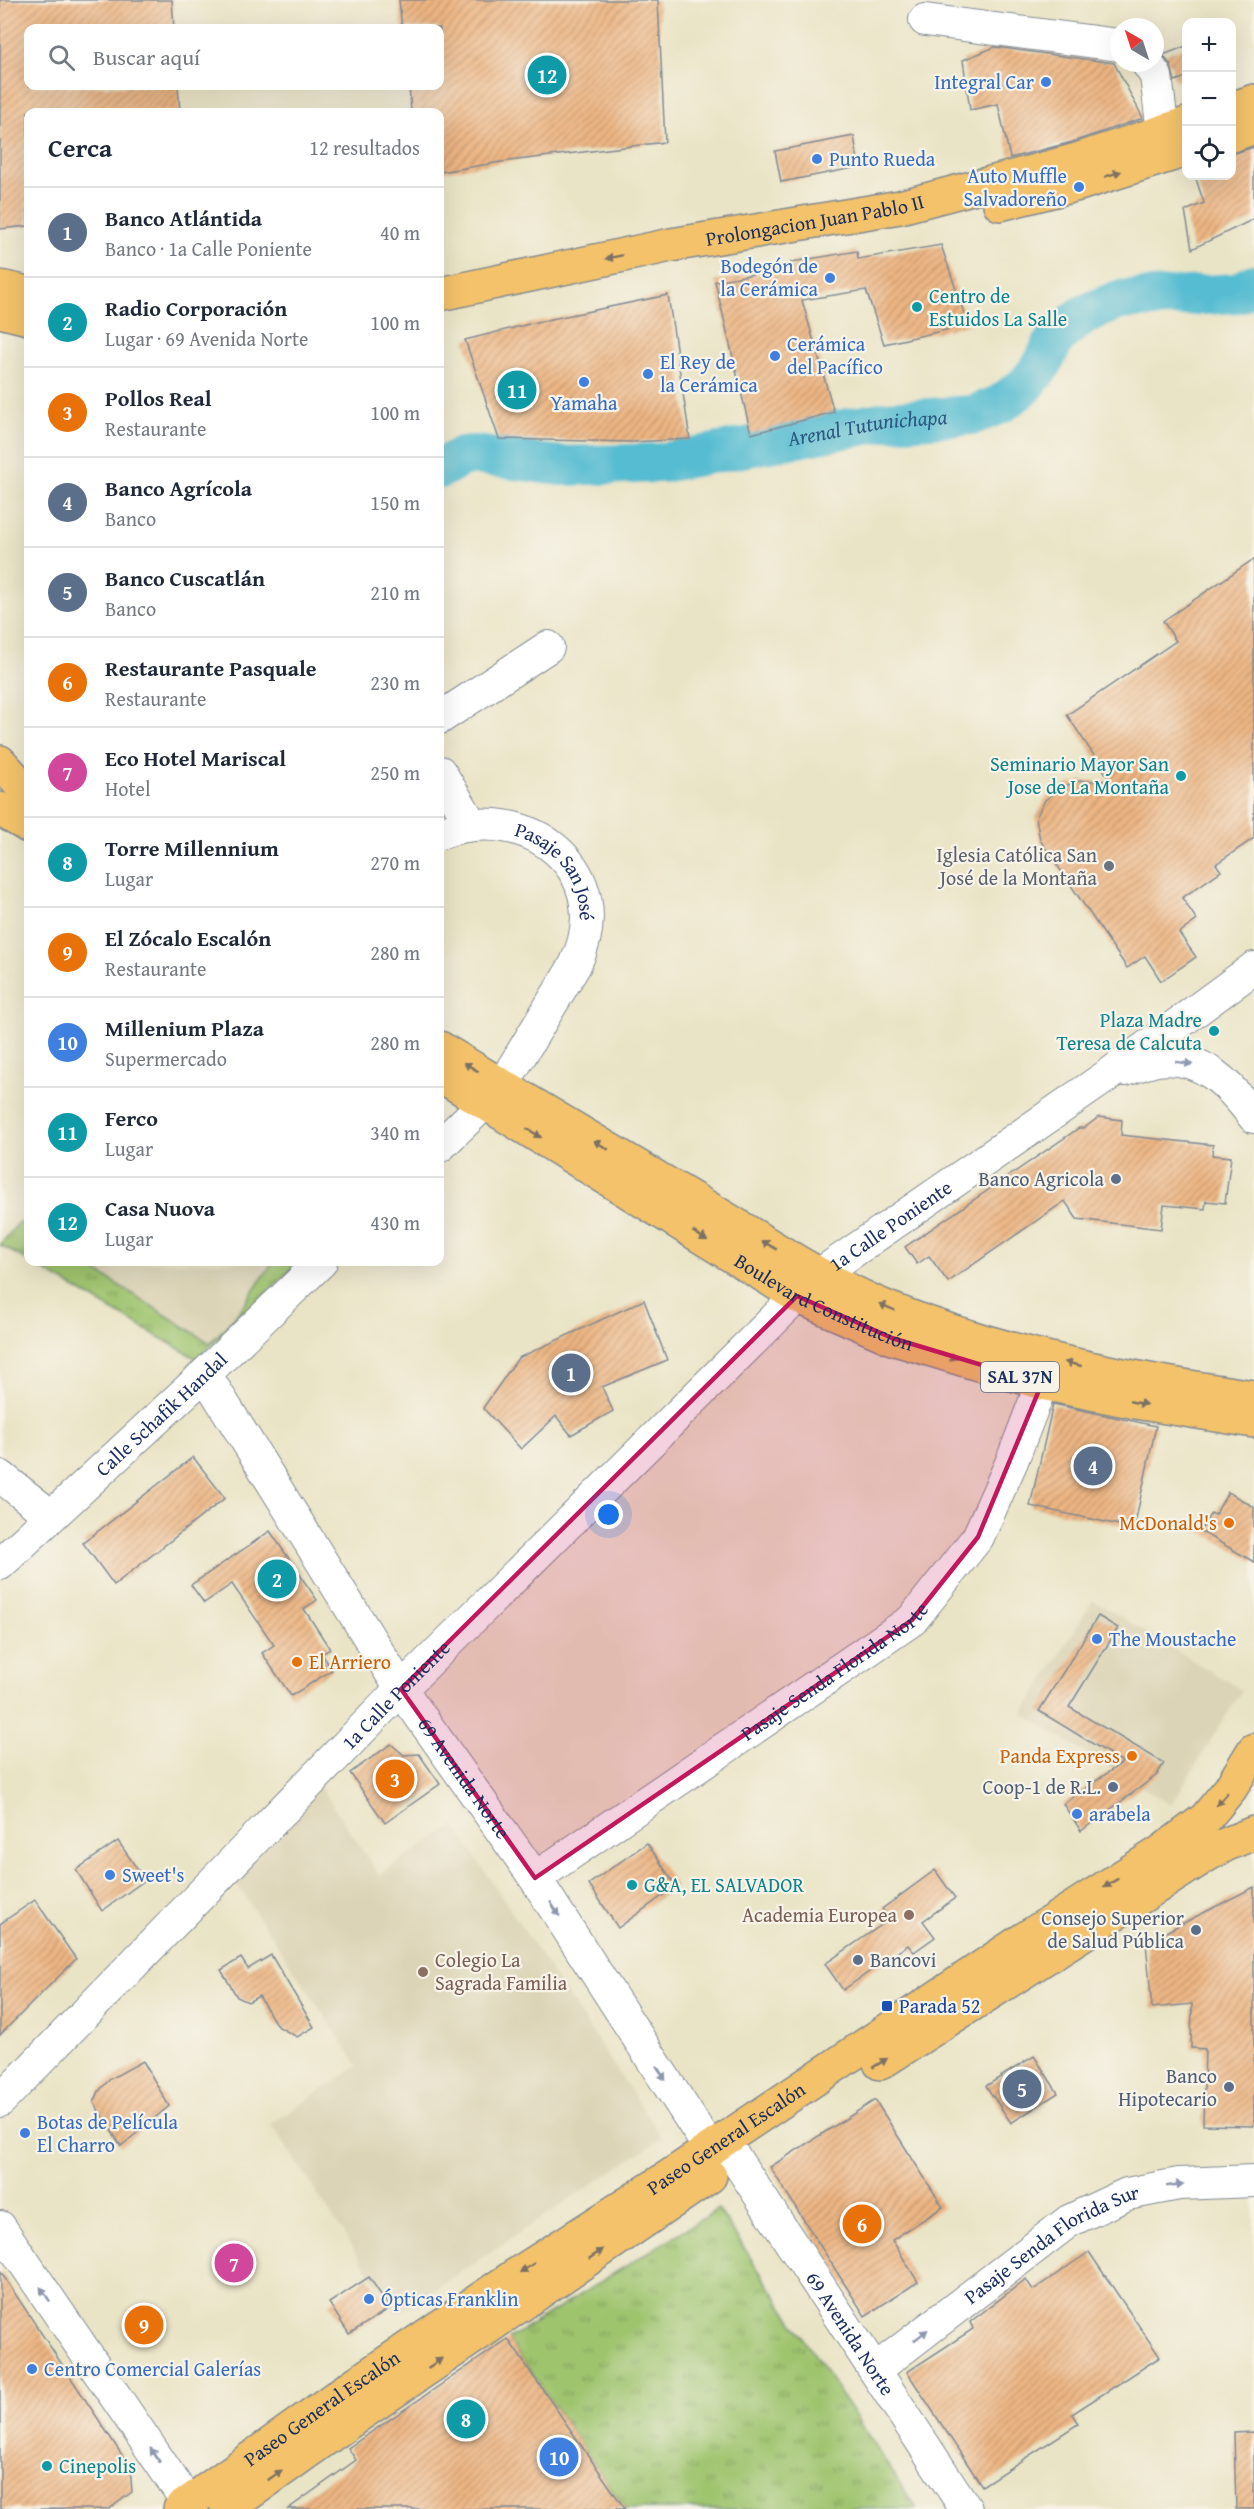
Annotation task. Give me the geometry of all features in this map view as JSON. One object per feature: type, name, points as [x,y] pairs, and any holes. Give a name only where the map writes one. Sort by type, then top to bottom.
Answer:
[{"type":"main road","points":[[1236,108],[1254,101]]},
{"type":"main road","points":[[1236,134],[1254,127]]},
{"type":"main road","name":"Prolongacion Juan Pablo II","points":[[444,293],[671,245],[900,207],[1178,135]]},
{"type":"main road","name":"Prolongacion Juan Pablo II","points":[[444,313],[669,268],[805,247],[947,217],[1079,184],[1178,135]]},
{"type":"main road","points":[[0,287],[24,292]]},
{"type":"main road","points":[[0,311],[24,317]]},
{"type":"main road","points":[[0,762],[15,808]]},
{"type":"main road","points":[[0,778],[15,808]]},
{"type":"main road","name":"Boulevard Constitución","points":[[444,1051],[493,1094],[892,1338],[1042,1383],[1141,1403],[1254,1421]]},
{"type":"main road","name":"Boulevard Constitución","points":[[444,1076],[493,1094]]},
{"type":"main road","name":"Boulevard Constitución","points":[[808,1285],[889,1308],[972,1338],[1159,1383],[1254,1397]]},
{"type":"main road","name":"Paseo General Escalón","points":[[227,2509],[1018,1943],[1205,1820],[1230,1789],[1254,1750]]},
{"type":"main road","name":"Paseo General Escalón","points":[[187,2507],[426,2336],[723,2154],[865,2073],[1205,1856],[1254,1833]]},
{"type":"street","points":[[925,20],[1110,44]]},
{"type":"street","points":[[1153,72],[1178,135]]},
{"type":"street","points":[[444,715],[548,648]]},
{"type":"street","points":[[444,779],[471,825]]},
{"type":"street","name":"Pasaje San José","points":[[444,832],[471,825],[507,825],[528,831],[549,842],[578,880],[584,898],[586,933],[584,947],[493,1094]]},
{"type":"street","name":"1a Calle Poniente","points":[[0,2101],[401,1689],[808,1285],[1107,1076],[1254,968]]},
{"type":"street","points":[[1107,1076],[1158,1060],[1189,1062],[1224,1080],[1254,1117]]},
{"type":"street","points":[[444,1142],[493,1094]]},
{"type":"street","name":"Calle Schafik Handal","points":[[0,1564],[205,1374],[317,1266]]},
{"type":"street","name":"69 Avenida Norte","points":[[205,1374],[401,1689],[535,1878],[723,2154],[875,2370],[966,2509]]},
{"type":"street","name":"Pasaje Senda Florida Norte","points":[[535,1878],[912,1620],[978,1537],[1012,1461],[1042,1383]]},
{"type":"street","points":[[0,1476],[51,1516]]},
{"type":"street","name":"Pasaje Senda Florida Sur","points":[[875,2370],[1069,2221],[1127,2194],[1179,2184],[1254,2181]]},
{"type":"street","points":[[0,2227],[187,2507]]},
{"type":"highlighted area","points":[[797,1296],[892,1338],[1042,1383],[978,1537],[912,1620],[535,1878],[401,1689]]},
{"type":"shaded area","points":[[36,1266],[295,1266],[197,1359]]},
{"type":"shaded area","points":[[1093,1600],[1242,1690],[1171,1805],[1023,1714]]},
{"type":"shaded area","name":"Colegio La Sagrada Familia","points":[[319,1785],[379,1875],[454,1825],[662,2138],[397,2314],[271,2124],[358,2066],[232,1877]]},
{"type":"green space","points":[[19,1222],[24,1225],[24,1259],[0,1245]]},
{"type":"green space","points":[[36,1266],[88,1266],[210,1343],[235,1318],[270,1266],[295,1266],[197,1359]]},
{"type":"green space","points":[[718,2209],[917,2509],[625,2509],[508,2339]]},
{"type":"building","points":[[0,0],[172,0],[174,24],[24,24],[24,90],[178,90],[180,108],[24,108],[24,226],[0,229]]},
{"type":"building","points":[[399,0],[658,0],[665,142],[444,171],[444,108],[411,108],[409,90],[444,90],[444,24],[402,24]]},
{"type":"building","name":"Integral Car","points":[[995,47],[1110,62],[1110,72],[1119,72],[1143,118],[1072,142],[1010,158],[998,104],[970,110],[963,60]]},
{"type":"building","points":[[1182,48],[1182,78],[1175,81],[1171,66],[1164,55]]},
{"type":"building","name":"Punto Rueda","points":[[854,136],[859,167],[781,182],[775,151]]},
{"type":"building","points":[[1254,147],[1254,219],[1192,249],[1185,211],[1204,203],[1196,180],[1236,180],[1236,153]]},
{"type":"building","points":[[941,245],[968,325],[884,344],[866,290],[802,300],[834,412],[751,434],[715,281],[793,267],[791,262],[857,251],[858,259]]},
{"type":"building","points":[[668,295],[690,439],[632,442],[499,439],[465,340],[537,322]]},
{"type":"building","name":"Seminario Mayor San Jose de La Montaña","points":[[1254,559],[1254,838],[1216,864],[1221,871],[1182,898],[1197,920],[1179,933],[1196,957],[1161,981],[1145,956],[1127,968],[1040,840],[1036,818],[1045,800],[1064,786],[1080,781],[1111,781],[1067,715],[1176,641],[1163,621]]},
{"type":"building","name":"Banco Agricola","points":[[1099,1117],[1122,1120],[1121,1135],[1213,1145],[1212,1155],[1231,1157],[1225,1203],[1206,1201],[1205,1209],[1164,1205],[1161,1229],[1077,1219],[1065,1201],[948,1282],[929,1256],[917,1264],[905,1247],[1079,1128],[1084,1128]]},
{"type":"building","points":[[644,1300],[667,1360],[602,1387],[613,1411],[571,1435],[556,1416],[521,1449],[483,1408],[518,1358]]},
{"type":"building","points":[[1053,1404],[1156,1426],[1134,1528],[1030,1506]]},
{"type":"building","points":[[193,1457],[225,1498],[114,1585],[83,1543]]},
{"type":"building","name":"McDonald's","points":[[1228,1492],[1254,1507],[1254,1562],[1200,1531],[1211,1513],[1215,1515]]},
{"type":"building","points":[[270,1531],[317,1600],[304,1609],[330,1649],[322,1654],[332,1670],[291,1696],[262,1653],[274,1645],[232,1584],[204,1603],[191,1585]]},
{"type":"building","points":[[1098,1616],[1118,1628],[1069,1707],[1164,1763],[1157,1775],[1081,1831],[1063,1804],[1123,1762],[1039,1711]]},
{"type":"building","points":[[391,1744],[404,1755],[419,1754],[440,1784],[385,1823],[350,1773]]},
{"type":"building","name":"Sweet's","points":[[118,1841],[145,1880],[102,1911],[76,1870]]},
{"type":"building","name":"G&A, EL SALVADOR","points":[[647,1843],[676,1886],[618,1928],[589,1884]]},
{"type":"building","points":[[935,1870],[955,1898],[923,1921],[935,1937],[914,1952],[908,1945],[843,1990],[825,1964],[890,1919],[882,1909]]},
{"type":"building","points":[[1254,1887],[1254,2126],[1203,2125],[1205,2049],[1191,2048],[1192,2004],[1152,2008],[1146,1942]]},
{"type":"building","points":[[35,1900],[76,1959],[0,2035],[0,1924]]},
{"type":"building","points":[[271,1955],[314,2027],[297,2037],[277,2026],[259,1996],[248,2002],[237,1997],[221,1970],[241,1958],[248,1969]]},
{"type":"building","points":[[1034,2056],[1058,2093],[1011,2123],[986,2086]]},
{"type":"building","points":[[143,2061],[169,2106],[121,2146],[94,2103],[99,2091],[110,2079]]},
{"type":"building","points":[[875,2100],[943,2207],[892,2240],[918,2282],[865,2316],[770,2167]]},
{"type":"building","points":[[1089,2252],[1160,2357],[1072,2414],[1078,2424],[982,2486],[907,2372],[973,2329],[970,2322],[1026,2279],[1033,2290]]},
{"type":"building","name":"Centro Comercial Galerías","points":[[0,2271],[130,2467],[132,2492],[109,2509],[0,2509]]},
{"type":"building","points":[[369,2277],[390,2308],[349,2334],[329,2303]]},
{"type":"building","points":[[508,2339],[625,2509],[288,2509],[356,2460],[348,2448]]},
{"type":"building","points":[[1254,2432],[1254,2509],[1236,2509],[1234,2433]]},
{"type":"waterway","name":"Arenal Tutunichapa","points":[[444,467],[462,456],[475,455],[561,466],[661,463],[887,421],[973,415],[1001,404],[1026,385],[1043,363],[1056,337],[1083,315],[1119,300],[1238,293],[1254,284]]},
{"type":"place","name":"Casa Nuova","points":[[547,75]]},
{"type":"place","name":"Integral Car","points":[[1046,82]]},
{"type":"place","name":"Punto Rueda","points":[[817,159]]},
{"type":"place","name":"Auto Muffle Salvadoreño","points":[[1079,187]]},
{"type":"place","name":"Bodegón de la Cerámica","points":[[830,278]]},
{"type":"place","name":"Centro de Estuidos La Salle","points":[[917,307]]},
{"type":"place","name":"Cerámica del Pacífico","points":[[775,356]]},
{"type":"place","name":"El Rey de la Cerámica","points":[[648,374]]},
{"type":"place","name":"Yamaha","points":[[584,382]]},
{"type":"place","name":"Ferco","points":[[517,390]]},
{"type":"place","name":"Seminario Mayor San Jose de La Montaña","points":[[1181,776]]},
{"type":"place","name":"Iglesia Católica San José de la Montaña","points":[[1109,866]]},
{"type":"place","name":"Plaza Madre Teresa de Calcuta","points":[[1214,1031]]},
{"type":"place","name":"Banco Agricola","points":[[1116,1179]]},
{"type":"place","name":"Banco Atlántida","points":[[571,1373]]},
{"type":"place","name":"Banco Agrícola","points":[[1093,1466]]},
{"type":"place","name":"McDonald's","points":[[1229,1523]]},
{"type":"place","name":"Radio Corporación","points":[[277,1579]]},
{"type":"place","name":"The Moustache","points":[[1097,1639]]},
{"type":"place","name":"El Arriero","points":[[297,1662]]},
{"type":"place","name":"Panda Express","points":[[1132,1756]]},
{"type":"place","name":"Pollos Real","points":[[395,1779]]},
{"type":"place","name":"Coop-1 de R.L.","points":[[1113,1787]]},
{"type":"place","name":"arabela","points":[[1077,1814]]},
{"type":"place","name":"Sweet's","points":[[110,1875]]},
{"type":"place","name":"G&A, EL SALVADOR","points":[[632,1885]]},
{"type":"place","name":"Academia Europea","points":[[909,1915]]},
{"type":"place","name":"Consejo Superior de Salud Pública","points":[[1196,1930]]},
{"type":"place","name":"Bancovi","points":[[858,1960]]},
{"type":"place","name":"Colegio La Sagrada Familia","points":[[423,1972]]},
{"type":"place","name":"Parada 52","points":[[887,2006]]},
{"type":"place","name":"Banco Hipotecario","points":[[1229,2087]]},
{"type":"place","name":"Banco Cuscatlán","points":[[1022,2089]]},
{"type":"place","name":"Botas de Película El Charro","points":[[25,2133]]},
{"type":"place","name":"Restaurante Pasquale","points":[[862,2224]]},
{"type":"place","name":"Eco Hotel Mariscal","points":[[234,2263]]},
{"type":"place","name":"Ópticas Franklin","points":[[369,2299]]},
{"type":"place","name":"El Zócalo Escalón","points":[[144,2325]]},
{"type":"place","name":"Centro Comercial Galerías","points":[[32,2369]]},
{"type":"place","name":"Torre Millennium","points":[[466,2419]]},
{"type":"place","name":"Millenium Plaza","points":[[559,2457]]},
{"type":"place","name":"Cinepolis","points":[[47,2466]]}]
